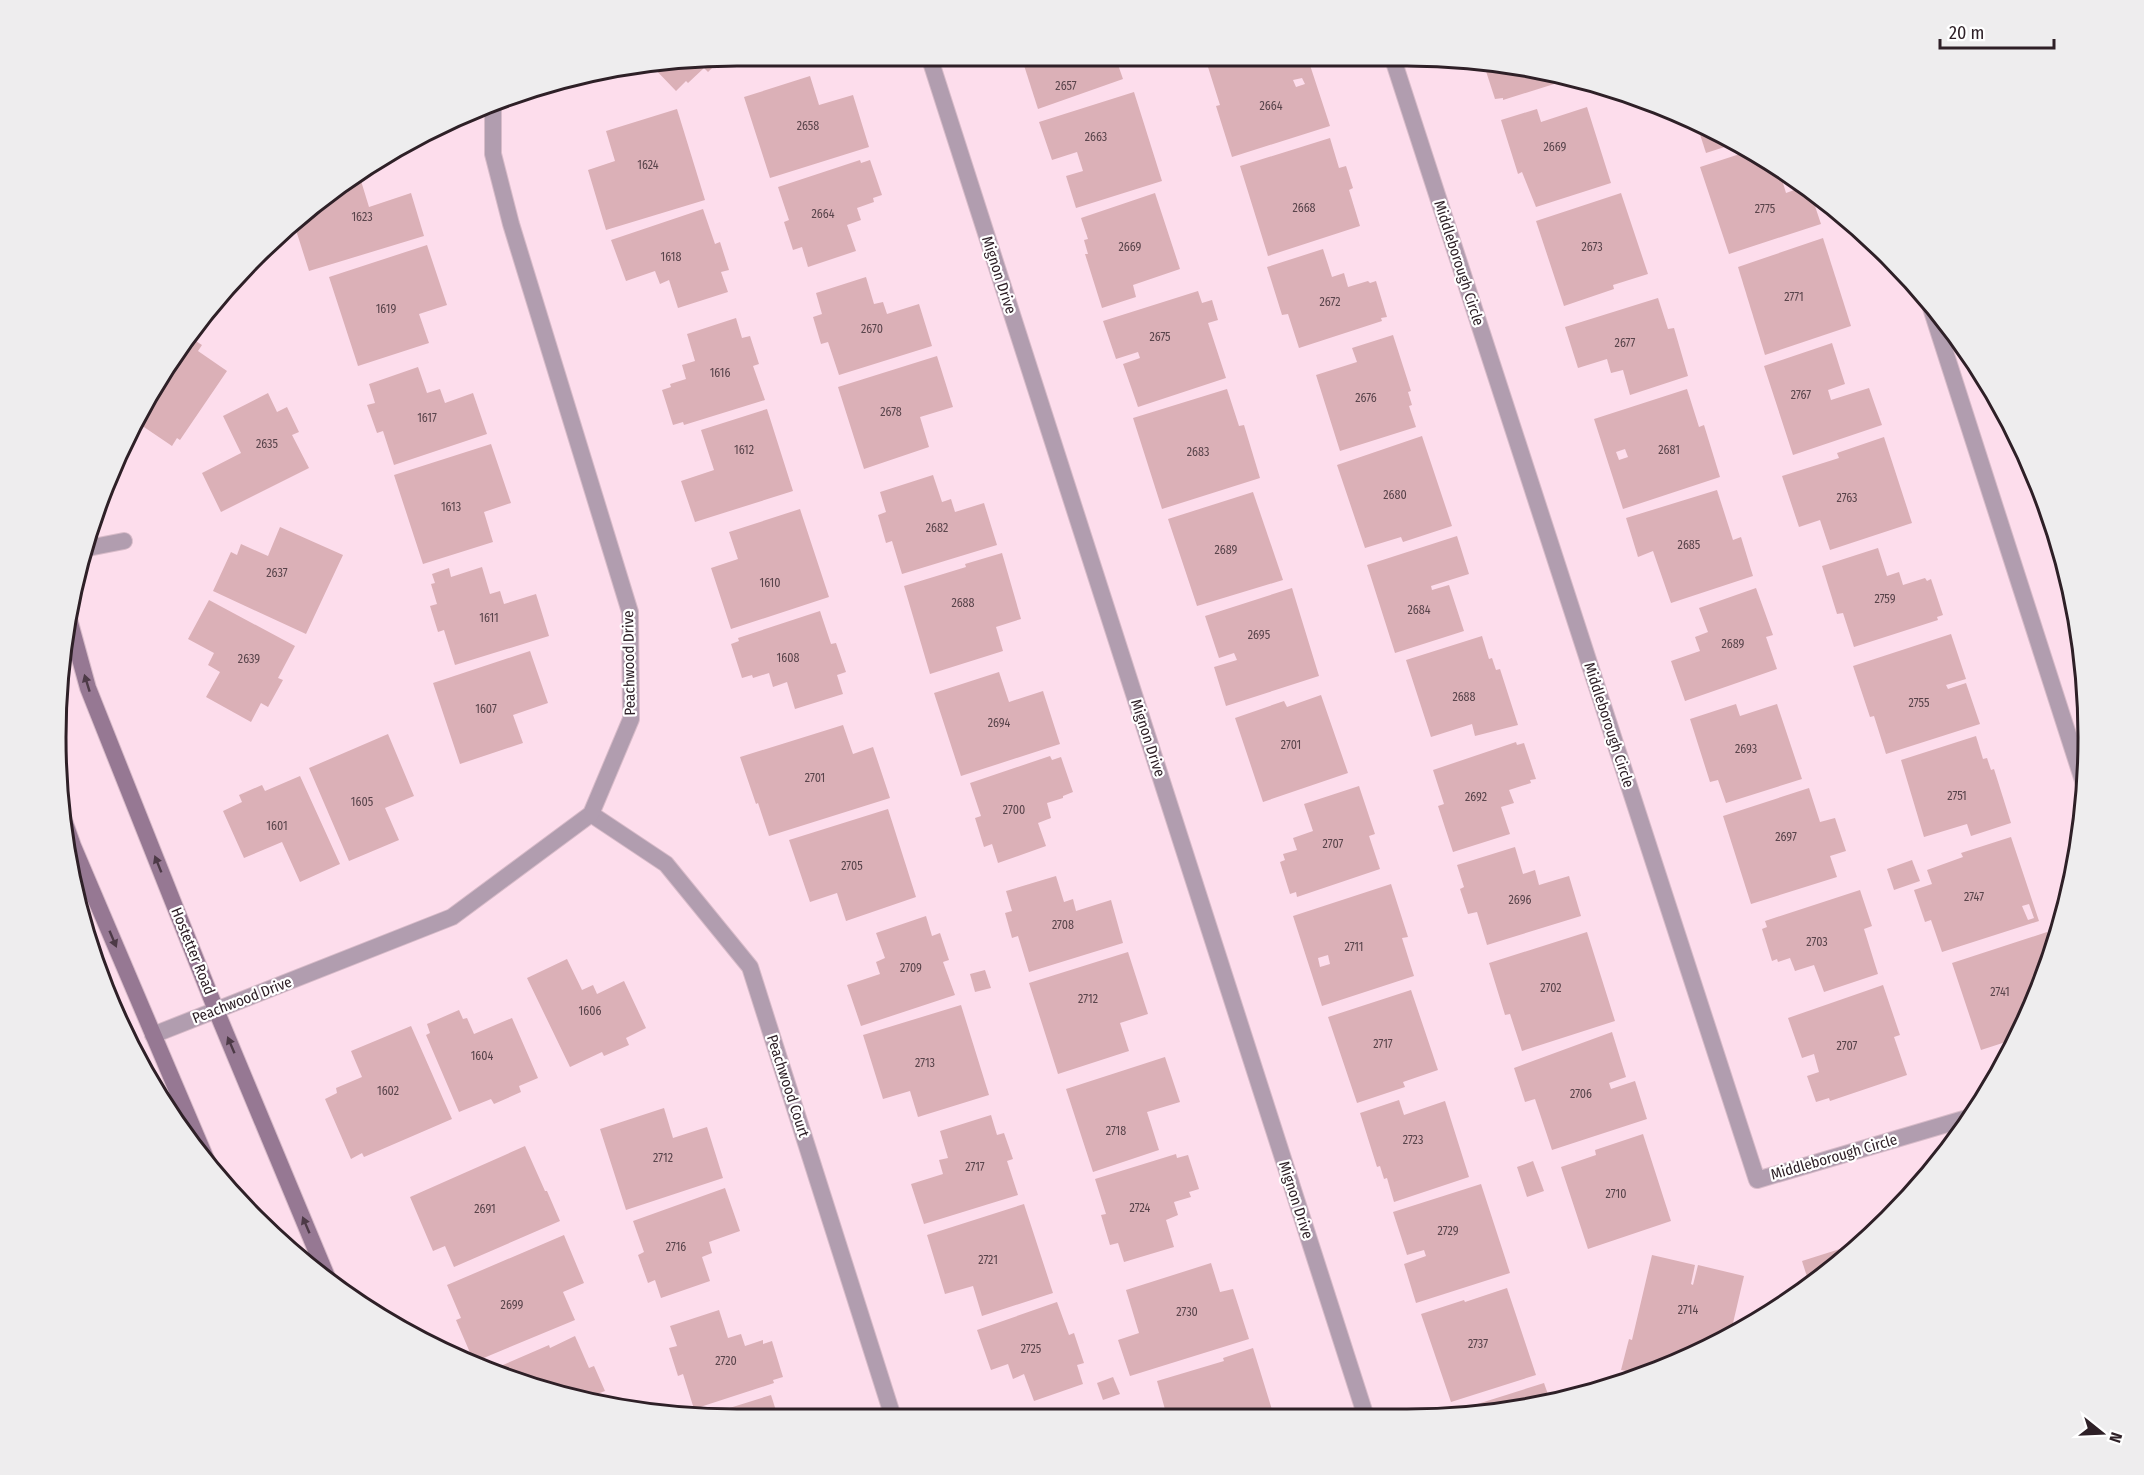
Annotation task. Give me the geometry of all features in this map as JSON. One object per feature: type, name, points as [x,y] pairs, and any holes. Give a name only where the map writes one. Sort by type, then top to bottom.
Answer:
[{"type":"main road","name":"Hostetter Road","points":[[74,638],[87,688],[216,1010],[321,1264]]},
{"type":"main road","points":[[76,853],[195,1132]]},
{"type":"street","name":"Mignon Drive","points":[[932,66],[1364,1409]]},
{"type":"street","name":"Middleborough Circle","points":[[1395,66],[1757,1180],[1958,1121]]},
{"type":"street","name":"Peachwood Drive","points":[[153,1035],[452,917],[591,814],[631,719],[630,612],[511,224],[493,154],[493,113]]},
{"type":"street","points":[[1937,326],[2077,763]]},
{"type":"street","points":[[94,547],[124,542]]},
{"type":"street","name":"Peachwood Court","points":[[591,814],[666,864],[750,966],[890,1409]]},
{"type":"building","points":[[1024,66],[1118,66],[1123,79],[1038,109]]},
{"type":"building","points":[[1310,66],[1330,126],[1232,157],[1216,106],[1220,105],[1208,67]],"holes":[[[1302,78],[1305,84],[1296,87],[1293,80]]]},
{"type":"building","points":[[713,67],[708,72],[704,68],[676,91],[657,71]]},
{"type":"building","points":[[1486,71],[1556,83],[1503,100],[1503,98],[1495,99]]},
{"type":"building","points":[[810,76],[819,105],[853,95],[869,147],[770,178],[744,97]]},
{"type":"building","points":[[1134,92],[1162,181],[1076,208],[1066,176],[1083,171],[1077,152],[1052,160],[1039,122]]},
{"type":"building","points":[[1587,107],[1611,183],[1536,207],[1522,172],[1518,174],[1501,120],[1537,109],[1541,122]]},
{"type":"building","points":[[677,109],[705,200],[606,230],[588,170],[615,161],[606,131]]},
{"type":"building","points":[[1700,134],[1725,147],[1706,153]]},
{"type":"building","points":[[1330,138],[1339,168],[1346,166],[1353,188],[1349,190],[1360,226],[1268,256],[1240,166]]},
{"type":"building","points":[[1739,154],[1785,182],[1786,193],[1795,190],[1815,205],[1821,224],[1729,254],[1700,167]]},
{"type":"building","points":[[860,160],[861,163],[870,160],[882,195],[873,198],[874,202],[857,208],[861,220],[847,225],[856,251],[808,267],[802,247],[793,250],[784,222],[789,220],[778,187]]},
{"type":"building","points":[[361,181],[369,207],[411,193],[424,236],[309,271],[297,232],[329,205]]},
{"type":"building","points":[[1155,193],[1180,269],[1133,285],[1136,297],[1102,308],[1085,254],[1088,254],[1084,240],[1088,239],[1081,218]]},
{"type":"building","points":[[1621,193],[1648,274],[1613,285],[1614,289],[1564,306],[1536,221]]},
{"type":"building","points":[[703,209],[715,244],[720,242],[729,270],[721,272],[728,292],[678,308],[669,280],[660,284],[655,271],[626,281],[611,240]]},
{"type":"building","points":[[1823,238],[1851,326],[1765,355],[1738,267]]},
{"type":"building","points":[[427,245],[447,305],[419,314],[429,343],[358,366],[329,277]]},
{"type":"building","points":[[1323,249],[1332,277],[1344,273],[1348,287],[1376,281],[1387,317],[1381,318],[1382,321],[1299,348],[1288,314],[1282,315],[1267,267]]},
{"type":"building","points":[[866,277],[874,304],[883,302],[887,314],[919,304],[932,346],[839,375],[828,342],[821,344],[813,317],[822,314],[816,293]]},
{"type":"building","points":[[1198,291],[1202,303],[1212,300],[1218,320],[1208,323],[1226,378],[1138,407],[1123,364],[1140,358],[1138,352],[1116,359],[1103,321]]},
{"type":"building","points":[[1658,298],[1668,329],[1674,328],[1688,376],[1630,395],[1623,370],[1611,373],[1607,359],[1578,368],[1565,327]]},
{"type":"building","points":[[736,318],[742,338],[750,336],[759,364],[753,366],[765,400],[684,425],[683,422],[673,425],[662,390],[671,387],[670,384],[686,379],[682,365],[695,361],[687,334]]},
{"type":"building","points":[[1393,335],[1411,391],[1408,392],[1412,405],[1409,406],[1416,427],[1340,451],[1316,375],[1357,362],[1352,348]]},
{"type":"building","points":[[196,341],[202,345],[198,351],[227,371],[180,440],[177,438],[172,446],[143,426],[179,364]]},
{"type":"building","points":[[1832,343],[1845,384],[1828,390],[1831,400],[1869,388],[1882,425],[1793,455],[1764,366]]},
{"type":"building","points":[[937,356],[953,407],[920,417],[929,447],[864,469],[838,387]]},
{"type":"building","points":[[418,367],[427,393],[440,389],[445,403],[473,393],[487,434],[394,465],[383,431],[377,433],[367,405],[375,403],[369,384]]},
{"type":"building","points":[[1227,389],[1239,426],[1244,425],[1260,478],[1162,509],[1133,418]]},
{"type":"building","points":[[1687,389],[1699,427],[1704,425],[1720,477],[1623,509],[1594,419]],"holes":[[[1625,449],[1628,457],[1619,460],[1616,452]]]},
{"type":"building","points":[[268,393],[277,412],[287,407],[299,432],[292,435],[309,468],[221,512],[202,473],[241,453],[223,416]]},
{"type":"building","points":[[767,409],[793,491],[695,522],[681,481],[714,470],[701,430]]},
{"type":"building","points":[[1422,436],[1452,526],[1403,542],[1401,537],[1365,548],[1337,465]]},
{"type":"building","points":[[1884,437],[1912,523],[1830,550],[1820,520],[1799,527],[1782,476],[1839,458],[1837,453]]},
{"type":"building","points":[[491,444],[511,503],[484,512],[493,542],[423,564],[394,475]]},
{"type":"building","points":[[933,475],[942,502],[951,499],[955,512],[984,503],[997,545],[902,574],[892,541],[886,543],[878,515],[886,512],[880,492]]},
{"type":"building","points":[[1717,490],[1733,540],[1741,537],[1753,576],[1671,603],[1653,551],[1638,557],[1626,518]]},
{"type":"building","points":[[1253,492],[1283,580],[1197,606],[1168,519]]},
{"type":"building","points":[[800,509],[829,597],[731,629],[711,568],[738,559],[729,532]]},
{"type":"building","points":[[280,527],[343,555],[306,634],[213,591],[231,552],[237,555],[241,544],[268,556]]},
{"type":"building","points":[[1457,536],[1469,574],[1431,586],[1432,590],[1449,585],[1464,631],[1395,653],[1367,565]]},
{"type":"building","points":[[1878,548],[1887,576],[1899,572],[1903,585],[1925,578],[1927,581],[1931,579],[1943,615],[1937,617],[1938,620],[1854,647],[1843,613],[1837,614],[1822,566]]},
{"type":"building","points":[[1002,553],[1021,619],[996,627],[1003,651],[930,674],[904,586]]},
{"type":"building","points":[[482,567],[490,594],[500,591],[504,604],[536,594],[549,636],[455,665],[444,630],[438,632],[430,606],[437,604],[431,584],[435,583],[432,574],[449,568],[451,577]]},
{"type":"building","points":[[1292,588],[1319,676],[1226,706],[1214,667],[1237,660],[1234,653],[1219,658],[1205,616]]},
{"type":"building","points":[[1756,588],[1773,635],[1766,637],[1777,669],[1685,701],[1671,661],[1700,651],[1695,637],[1708,632],[1699,608]]},
{"type":"building","points":[[209,600],[295,646],[278,678],[283,680],[268,707],[261,703],[251,722],[206,697],[220,672],[208,665],[214,653],[188,639]]},
{"type":"building","points":[[820,611],[831,644],[836,643],[846,672],[837,675],[843,694],[795,709],[787,682],[773,687],[769,673],[753,678],[752,675],[742,678],[731,644],[739,641],[738,638]]},
{"type":"building","points":[[1951,634],[1966,679],[1946,685],[1948,689],[1966,683],[1980,724],[1886,754],[1874,716],[1870,717],[1853,666]]},
{"type":"building","points":[[1482,636],[1489,659],[1492,658],[1496,670],[1500,669],[1518,725],[1475,736],[1472,724],[1431,737],[1406,660]]},
{"type":"building","points":[[530,651],[548,703],[513,715],[523,743],[460,764],[433,683]]},
{"type":"building","points":[[999,672],[1009,702],[1043,691],[1060,744],[961,776],[934,693]]},
{"type":"building","points":[[1321,695],[1348,773],[1263,802],[1235,718],[1284,701],[1287,707]]},
{"type":"building","points":[[1736,704],[1740,716],[1777,704],[1802,779],[1726,803],[1718,780],[1710,782],[1690,719]]},
{"type":"building","points":[[843,725],[853,754],[873,747],[890,798],[769,836],[740,757]]},
{"type":"building","points":[[388,734],[414,796],[385,808],[399,840],[349,861],[309,768]]},
{"type":"building","points":[[1976,736],[1983,759],[1987,758],[1991,770],[1994,769],[2011,823],[1971,836],[1967,824],[1924,837],[1901,760]]},
{"type":"building","points":[[1516,742],[1517,745],[1524,743],[1536,779],[1530,780],[1531,783],[1509,790],[1514,803],[1501,807],[1510,834],[1453,852],[1438,806],[1444,804],[1433,770]]},
{"type":"building","points":[[1050,756],[1052,760],[1061,757],[1073,792],[1047,803],[1051,818],[1038,823],[1046,846],[998,863],[992,844],[984,847],[975,818],[981,816],[970,783]]},
{"type":"building","points":[[300,776],[340,864],[300,882],[282,842],[244,858],[223,811],[242,802],[239,795],[262,785],[265,791]]},
{"type":"building","points":[[1359,786],[1375,834],[1369,836],[1380,869],[1297,897],[1296,892],[1290,894],[1280,862],[1285,860],[1283,854],[1297,850],[1293,838],[1313,831],[1304,804]]},
{"type":"building","points":[[1809,788],[1820,822],[1835,818],[1846,851],[1830,856],[1837,877],[1751,904],[1723,816]]},
{"type":"building","points":[[888,809],[916,897],[846,921],[837,893],[810,902],[789,840]]},
{"type":"building","points":[[2011,837],[2039,921],[1942,952],[1931,920],[1925,922],[1914,890],[1932,884],[1927,870],[1963,857],[1961,853]],"holes":[[[2029,904],[2034,918],[2028,920],[2022,906]]]},
{"type":"building","points":[[1515,847],[1523,874],[1535,870],[1539,885],[1569,876],[1581,916],[1487,945],[1477,912],[1468,914],[1460,889],[1464,887],[1457,865]]},
{"type":"building","points":[[1912,860],[1920,881],[1894,890],[1887,869]]},
{"type":"building","points":[[1056,876],[1064,902],[1073,899],[1076,911],[1111,900],[1123,943],[1029,972],[1018,936],[1012,938],[1005,913],[1012,911],[1006,891]]},
{"type":"building","points":[[1391,884],[1408,937],[1402,938],[1414,976],[1322,1006],[1293,916]],"holes":[[[1328,955],[1330,964],[1320,967],[1318,958]]]},
{"type":"building","points":[[1860,890],[1872,926],[1864,929],[1878,974],[1824,992],[1814,965],[1795,971],[1790,958],[1778,962],[1777,959],[1772,961],[1762,929],[1767,927],[1765,921]]},
{"type":"building","points":[[926,916],[932,936],[940,933],[949,960],[943,962],[955,995],[861,1026],[847,985],[880,974],[876,962],[885,958],[876,933]]},
{"type":"building","points":[[1587,932],[1615,1021],[1522,1051],[1510,1014],[1505,1015],[1489,963]]},
{"type":"building","points":[[2047,932],[2048,934],[2027,994],[2004,1042],[1981,1050],[1952,963]]},
{"type":"building","points":[[1128,952],[1148,1014],[1120,1023],[1129,1051],[1058,1074],[1029,983]]},
{"type":"building","points":[[567,959],[582,990],[593,985],[597,994],[624,981],[646,1028],[626,1038],[629,1045],[604,1056],[602,1052],[570,1067],[527,978]]},
{"type":"building","points":[[985,970],[991,988],[975,992],[970,974]]},
{"type":"building","points":[[1883,985],[1900,1035],[1894,1037],[1907,1075],[1830,1101],[1829,1098],[1816,1102],[1807,1076],[1819,1072],[1814,1054],[1802,1058],[1788,1018]]},
{"type":"building","points":[[1411,990],[1438,1070],[1403,1082],[1405,1087],[1357,1103],[1328,1017]]},
{"type":"building","points":[[961,1005],[989,1095],[918,1117],[910,1091],[883,1099],[863,1035]]},
{"type":"building","points":[[459,1010],[463,1019],[467,1018],[474,1034],[512,1018],[538,1078],[519,1086],[521,1092],[494,1104],[491,1099],[459,1112],[426,1035],[430,1033],[427,1024]]},
{"type":"building","points":[[411,1026],[452,1119],[364,1157],[362,1153],[351,1159],[325,1099],[337,1093],[336,1088],[362,1077],[351,1051]]},
{"type":"building","points":[[1612,1032],[1626,1077],[1609,1083],[1611,1089],[1635,1081],[1647,1119],[1552,1150],[1535,1099],[1525,1102],[1514,1068]]},
{"type":"building","points":[[1165,1057],[1180,1102],[1147,1112],[1159,1150],[1093,1172],[1066,1089]]},
{"type":"building","points":[[1399,1100],[1404,1115],[1445,1101],[1469,1177],[1394,1202],[1387,1178],[1384,1179],[1380,1166],[1377,1167],[1360,1113]]},
{"type":"building","points":[[664,1108],[673,1138],[707,1127],[723,1178],[626,1210],[600,1129]]},
{"type":"building","points":[[991,1115],[997,1135],[1004,1133],[1013,1159],[1007,1161],[1018,1195],[924,1224],[911,1184],[943,1174],[939,1160],[948,1158],[940,1131]]},
{"type":"building","points":[[1643,1134],[1671,1221],[1588,1249],[1561,1167],[1596,1155],[1595,1150]]},
{"type":"building","points":[[525,1146],[560,1221],[454,1267],[445,1246],[433,1251],[410,1197]]},
{"type":"building","points":[[1176,1154],[1177,1158],[1188,1155],[1199,1189],[1189,1192],[1191,1197],[1174,1202],[1178,1215],[1166,1220],[1174,1247],[1124,1262],[1118,1243],[1110,1245],[1101,1215],[1106,1214],[1095,1179]]},
{"type":"building","points":[[1533,1161],[1544,1191],[1527,1197],[1517,1167]]},
{"type":"building","points":[[1481,1184],[1510,1273],[1416,1303],[1404,1264],[1426,1256],[1424,1250],[1407,1255],[1393,1212]]},
{"type":"building","points":[[725,1188],[740,1231],[709,1242],[712,1253],[702,1257],[710,1281],[661,1298],[655,1280],[648,1283],[638,1255],[644,1252],[633,1221]]},
{"type":"building","points":[[1024,1204],[1053,1293],[982,1316],[973,1286],[945,1294],[927,1235]]},
{"type":"building","points":[[564,1235],[584,1283],[563,1292],[575,1320],[482,1359],[470,1353],[456,1320],[461,1318],[447,1285]]},
{"type":"building","points":[[1841,1249],[1807,1276],[1802,1261]]},
{"type":"building","points":[[1652,1255],[1695,1265],[1691,1284],[1693,1285],[1698,1265],[1744,1276],[1733,1324],[1663,1358],[1627,1371],[1621,1370],[1629,1339],[1632,1340]]},
{"type":"building","points":[[1211,1263],[1220,1292],[1233,1289],[1249,1339],[1130,1376],[1118,1340],[1139,1333],[1126,1290]]},
{"type":"building","points":[[1507,1288],[1536,1375],[1451,1402],[1421,1314]]},
{"type":"building","points":[[1057,1302],[1069,1335],[1074,1333],[1084,1363],[1077,1365],[1083,1384],[1034,1401],[1024,1374],[1013,1379],[1008,1364],[991,1370],[977,1330]]},
{"type":"building","points":[[719,1310],[728,1338],[741,1334],[745,1346],[763,1340],[763,1344],[772,1341],[783,1377],[773,1380],[774,1383],[694,1408],[683,1374],[678,1376],[669,1348],[677,1346],[670,1326]]},
{"type":"building","points":[[575,1336],[589,1368],[594,1366],[605,1391],[597,1394],[564,1386],[502,1366],[549,1345],[550,1348]]},
{"type":"building","points":[[1253,1348],[1272,1409],[1165,1409],[1157,1381],[1224,1361],[1223,1358]]},
{"type":"building","points":[[1113,1377],[1120,1394],[1103,1400],[1097,1383]]},
{"type":"building","points":[[1544,1383],[1548,1394],[1494,1403],[1473,1405]]},
{"type":"building","points":[[771,1395],[775,1409],[738,1409],[727,1409]]}]
